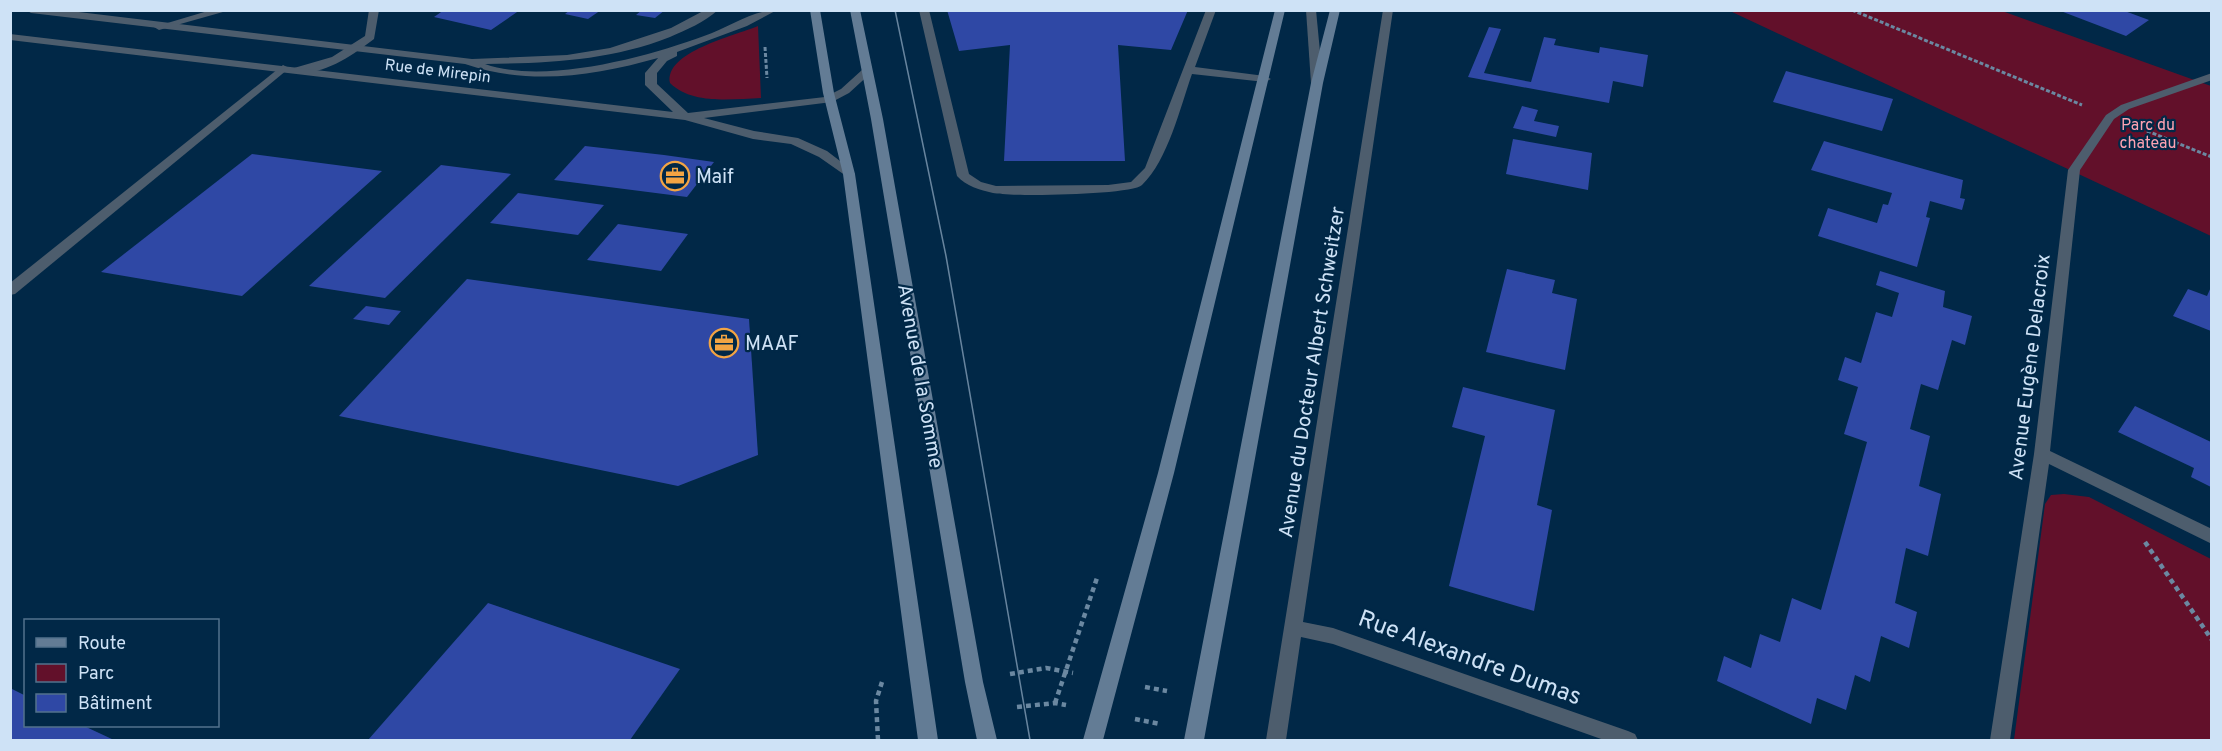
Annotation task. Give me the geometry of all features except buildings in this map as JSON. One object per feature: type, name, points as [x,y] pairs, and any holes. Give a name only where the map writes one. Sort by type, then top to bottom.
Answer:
[{"type":"main road","name":"Avenue de la Somme","points":[[815,10],[828,100],[849,174],[928,741]]},
{"type":"main road","name":"Avenue de la Somme","points":[[855,10],[877,119],[974,682],[987,741]]},
{"type":"main road","points":[[1093,741],[1166,473],[1265,79],[1280,10]]},
{"type":"main road","points":[[1194,741],[1317,83],[1335,10]]},
{"type":"street","name":"Rue de Mirepin","points":[[31,10],[159,27],[465,61],[496,71],[531,73],[561,72],[633,60],[689,46],[772,10]]},
{"type":"street","points":[[159,27],[225,10]]},
{"type":"street","points":[[298,70],[323,66],[341,59],[370,37],[374,10]]},
{"type":"street","points":[[465,61],[546,60],[586,55],[631,45],[672,32],[713,10]]},
{"type":"street","points":[[924,10],[963,176],[977,185],[996,190],[1108,189],[1135,185],[1151,169],[1211,10]]},
{"type":"street","points":[[1311,10],[1317,83]]},
{"type":"street","name":"Avenue du Docteur Albert Schweitzer","points":[[1276,741],[1388,10]]},
{"type":"street","name":"Rue de Mirepin","points":[[10,37],[685,117],[753,135],[794,141],[823,154],[849,174]]},
{"type":"street","points":[[689,46],[663,58],[651,73],[651,85],[685,117],[828,100],[845,91],[866,72]]},
{"type":"street","points":[[10,291],[283,68]]},
{"type":"street","points":[[1188,70],[1265,79]]},
{"type":"street","name":"Avenue Eugène Delacroix","points":[[2000,741],[2042,454],[2074,170],[2110,117],[2126,107],[2211,76]]},
{"type":"street","points":[[2042,454],[2211,537]]},
{"type":"street","name":"Rue Alexandre Dumas","points":[[1293,628],[1332,636],[1628,741]]},
{"type":"path","points":[[1852,10],[2211,157]]},
{"type":"path","points":[[760,17],[769,21],[764,33],[770,107]]},
{"type":"path","points":[[2143,540],[2211,640]]},
{"type":"path","points":[[1055,703],[1100,569]]},
{"type":"green space","name":"Parc du chateau","points":[[1730,11],[2002,11],[2211,86],[2211,236]]},
{"type":"green space","points":[[758,26],[761,98],[701,98],[689,95],[670,83],[671,72],[678,62],[689,54],[718,40]]},
{"type":"green space","points":[[2051,495],[2089,497],[2211,559],[2211,740],[2014,740],[2045,504]]},
{"type":"tram line","points":[[895,10],[946,256],[1030,740]]},
{"type":"place","name":"Maif","points":[[675,176]]},
{"type":"place","name":"MAAF","points":[[724,343]]}]
